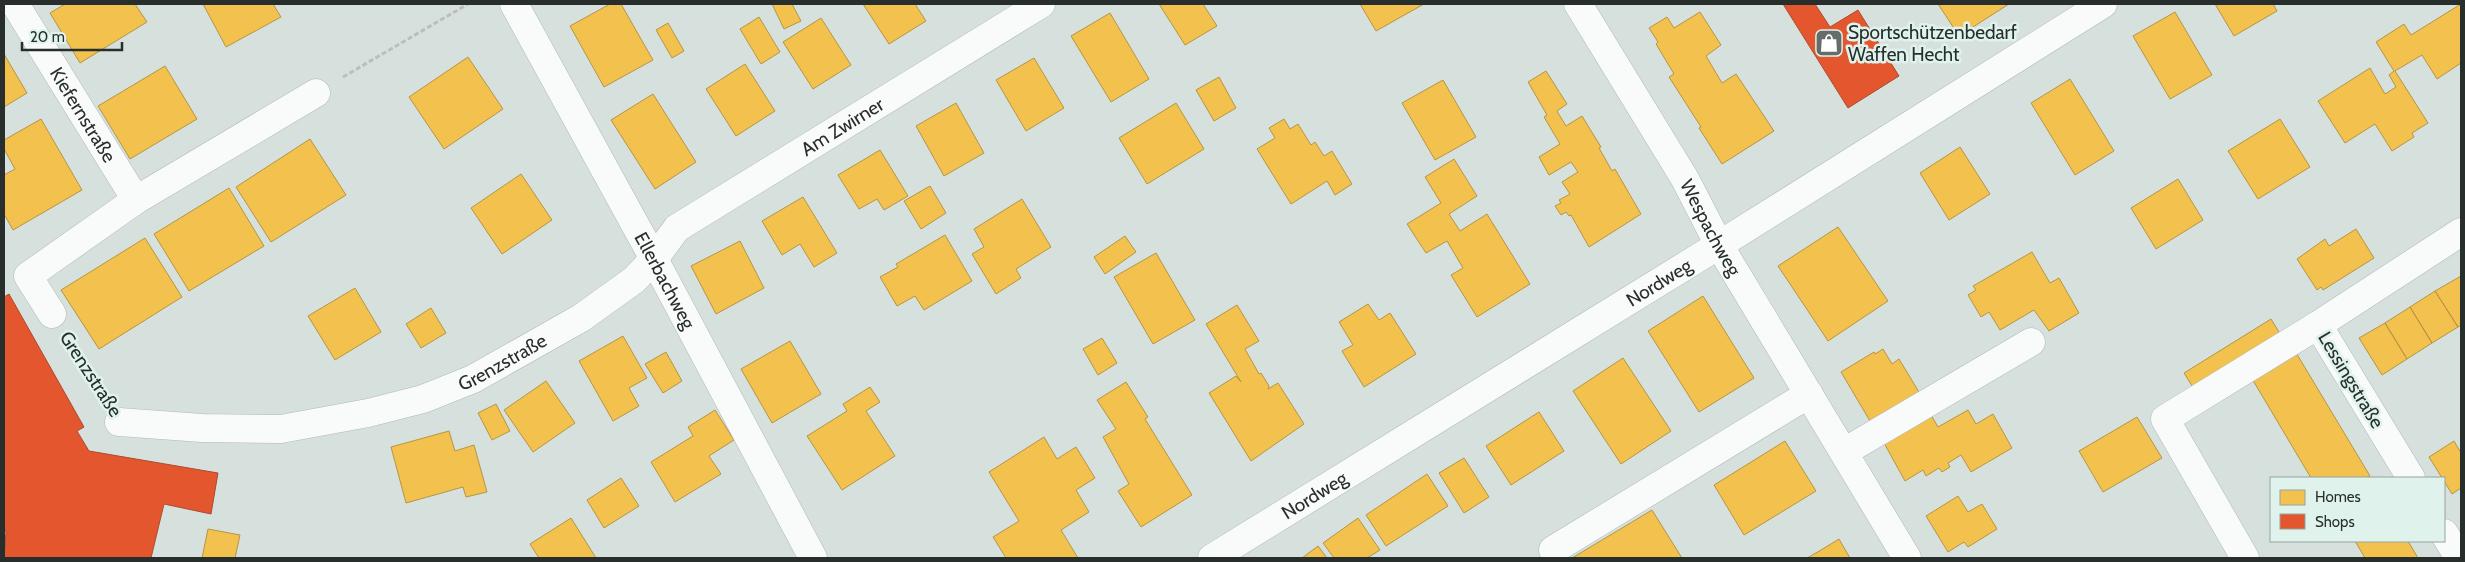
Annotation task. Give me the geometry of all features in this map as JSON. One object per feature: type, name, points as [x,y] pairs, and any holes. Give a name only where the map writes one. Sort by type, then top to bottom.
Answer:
[{"type":"street","name":"Kiefernstraße","points":[[15,4],[136,200]]},
{"type":"street","name":"Ellerbachweg","points":[[514,4],[654,259],[813,558]]},
{"type":"street","name":"Am Zwirner","points":[[654,259],[677,228],[1041,4]]},
{"type":"street","name":"Wespachweg","points":[[1578,4],[1685,180],[1719,245],[1907,558]]},
{"type":"street","name":"Nordweg","points":[[1212,558],[1719,245],[2103,4]]},
{"type":"street","name":"Grenzstraße","points":[[52,314],[28,276],[136,200],[316,92]]},
{"type":"street","name":"Lessingstraße","points":[[2410,477],[2318,325],[2461,232]]},
{"type":"street","name":"Grenzstraße","points":[[119,422],[202,428],[281,429],[368,413],[423,398],[472,379],[581,318],[634,280],[654,259]]},
{"type":"street","points":[[2245,558],[2165,419],[2318,325]]},
{"type":"street","points":[[1844,452],[2031,342]]},
{"type":"street","points":[[1553,550],[1809,394]]},
{"type":"street","points":[[2445,535],[2459,558]]},
{"type":"path","points":[[316,92],[468,4]]},
{"type":"path","name":"Grenzstraße","points":[[52,314],[119,422]]},
{"type":"building: Homes","points":[[65,4],[135,4],[147,22],[80,63],[50,13]]},
{"type":"building: Homes","points":[[203,4],[273,4],[281,17],[226,47]]},
{"type":"building: Homes","points":[[610,4],[621,4],[653,60],[604,87],[570,26]]},
{"type":"building: Homes","points":[[772,4],[792,4],[801,21],[784,29]]},
{"type":"building: Homes","points":[[863,4],[915,4],[926,21],[889,44]]},
{"type":"building: Homes","points":[[1159,4],[1203,4],[1217,26],[1185,45]]},
{"type":"building: Homes","points":[[1360,4],[1424,4],[1376,31]]},
{"type":"building: Homes","points":[[1938,4],[2009,4],[1959,36]]},
{"type":"building: Homes","points":[[2215,4],[2273,4],[2277,11],[2234,36]]},
{"type":"building: Homes","points":[[2461,4],[2461,63],[2437,79],[2422,55],[2395,71],[2428,123],[2412,133],[2414,137],[2392,151],[2375,124],[2345,143],[2318,101],[2370,68],[2385,94],[2396,87],[2389,75],[2394,71],[2376,42],[2404,24],[2411,35]]},
{"type":"building: Homes","points":[[1700,12],[1721,45],[1706,56],[1722,83],[1736,74],[1774,131],[1722,164],[1669,77],[1674,74],[1649,28],[1667,17],[1674,28]]},
{"type":"building: Homes","points":[[2175,12],[2212,75],[2170,99],[2133,36]]},
{"type":"building: Homes","points":[[1110,13],[1149,79],[1111,102],[1071,36]]},
{"type":"building: Homes","points":[[759,17],[780,52],[761,64],[740,29]]},
{"type":"building: Homes","points":[[821,18],[851,65],[813,89],[783,42]]},
{"type":"building: Homes","points":[[668,23],[684,51],[672,58],[656,30]]},
{"type":"building: Homes","points":[[4,54],[27,93],[4,107]]},
{"type":"building: Homes","points":[[468,57],[503,109],[444,149],[409,97]]},
{"type":"building: Homes","points":[[1034,58],[1064,108],[1026,131],[996,80]]},
{"type":"building: Homes","points":[[745,64],[775,111],[736,136],[706,89]]},
{"type":"building: Homes","points":[[165,66],[197,119],[130,159],[98,106]]},
{"type":"building: Homes","points":[[1546,71],[1567,104],[1557,111],[1566,126],[1582,116],[1601,147],[1599,148],[1612,171],[1615,169],[1641,214],[1589,247],[1571,215],[1569,216],[1566,212],[1561,215],[1555,206],[1561,203],[1559,200],[1570,194],[1562,182],[1578,172],[1571,162],[1549,175],[1539,157],[1560,144],[1544,117],[1547,115],[1528,82]]},
{"type":"building: Homes","points":[[1219,77],[1236,108],[1214,121],[1196,90]]},
{"type":"building: Homes","points":[[2070,79],[2114,151],[2075,175],[2031,103]]},
{"type":"building: Homes","points":[[1443,80],[1476,137],[1435,160],[1402,103]]},
{"type":"building: Homes","points":[[653,94],[696,162],[655,189],[611,120]]},
{"type":"building: Homes","points":[[956,103],[984,153],[944,176],[916,126]]},
{"type":"building: Homes","points":[[1176,103],[1204,149],[1147,184],[1119,138]]},
{"type":"building: Homes","points":[[41,119],[82,190],[13,230],[4,214],[4,175],[15,169],[4,149],[4,140]]},
{"type":"building: Homes","points":[[1284,119],[1290,129],[1298,124],[1311,145],[1315,142],[1324,156],[1332,151],[1352,184],[1335,195],[1327,181],[1291,204],[1257,149],[1275,138],[1269,128]]},
{"type":"building: Homes","points":[[2280,119],[2310,167],[2258,199],[2228,151]]},
{"type":"building: Homes","points":[[310,139],[346,195],[271,242],[236,187]]},
{"type":"building: Homes","points":[[1960,147],[1990,194],[1949,220],[1920,173]]},
{"type":"building: Homes","points":[[880,150],[908,196],[884,210],[877,199],[859,209],[838,175]]},
{"type":"building: Homes","points":[[1454,159],[1477,196],[1449,214],[1460,231],[1487,214],[1530,284],[1477,317],[1451,275],[1463,268],[1447,241],[1426,253],[1407,224],[1441,203],[1425,177]]},
{"type":"building: Homes","points":[[521,174],[552,220],[502,254],[471,208]]},
{"type":"building: Homes","points":[[2178,179],[2203,220],[2156,249],[2131,208]]},
{"type":"building: Homes","points":[[930,186],[946,213],[921,229],[904,201]]},
{"type":"building: Homes","points":[[229,188],[264,246],[189,291],[154,234]]},
{"type":"building: Homes","points":[[803,197],[837,253],[814,267],[800,244],[782,255],[762,221]]},
{"type":"building: Homes","points":[[1022,199],[1051,247],[1016,269],[1021,278],[996,294],[972,254],[984,247],[974,229]]},
{"type":"building: Homes","points":[[1838,227],[1888,301],[1828,341],[1778,266]]},
{"type":"building: Homes","points":[[2356,229],[2374,258],[2323,290],[2321,287],[2317,290],[2297,259],[2325,239],[2329,246]]},
{"type":"building: Homes","points":[[945,235],[972,281],[924,310],[915,296],[897,306],[880,277],[898,267],[896,264]]},
{"type":"building: Homes","points":[[1125,236],[1136,252],[1105,274],[1094,257]]},
{"type":"building: Homes","points":[[145,238],[182,297],[99,349],[61,290]]},
{"type":"building: Homes","points":[[740,241],[764,288],[716,314],[691,266]]},
{"type":"building: Homes","points":[[2032,252],[2050,283],[2059,278],[2079,313],[2049,331],[2034,310],[2000,330],[1989,312],[1981,317],[1968,295],[1976,290],[1973,286]]},
{"type":"building: Homes","points":[[1156,253],[1195,320],[1153,344],[1114,277]]},
{"type":"building: Homes","points":[[2461,276],[2461,325],[2458,327],[2435,291]]},
{"type":"building: Homes","points":[[355,288],[381,332],[335,360],[308,316]]},
{"type":"building: Homes","points":[[2435,291],[2458,327],[2432,343],[2410,307]]},
{"type":"building: Homes","points":[[1703,296],[1754,378],[1699,412],[1648,331]]},
{"type":"building: Homes","points":[[1368,304],[1379,320],[1390,313],[1416,354],[1364,387],[1342,351],[1353,345],[1339,322]]},
{"type":"building: Homes","points":[[1237,305],[1259,341],[1245,349],[1259,374],[1261,373],[1269,386],[1268,389],[1278,383],[1304,424],[1251,461],[1209,393],[1236,376],[1241,382],[1206,324]]},
{"type":"building: Homes","points":[[2410,307],[2432,343],[2407,359],[2385,323]]},
{"type":"building: Homes","points":[[431,308],[446,333],[421,348],[406,324]]},
{"type":"building: Homes","points":[[2271,319],[2282,337],[2196,392],[2184,373]]},
{"type":"building: Homes","points":[[2385,323],[2407,359],[2382,375],[2359,338]]},
{"type":"building: Homes","points":[[623,336],[647,378],[629,388],[639,406],[613,421],[579,361]]},
{"type":"building: Homes","points":[[1102,338],[1117,363],[1098,375],[1083,349]]},
{"type":"building: Homes","points":[[790,341],[821,394],[772,423],[741,369]]},
{"type":"building: Homes","points":[[2292,346],[2370,476],[2310,477],[2248,372]]},
{"type":"building: Homes","points":[[1883,349],[1892,364],[1899,359],[1922,397],[1895,413],[1892,408],[1870,421],[1841,372],[1874,352],[1875,354]]},
{"type":"building: Homes","points":[[666,352],[682,381],[663,393],[645,364]]},
{"type":"building: Homes","points":[[1623,358],[1671,431],[1621,464],[1573,391]]},
{"type":"building: Homes","points":[[546,381],[575,423],[533,452],[504,410]]},
{"type":"building: Homes","points":[[1126,382],[1148,417],[1145,419],[1192,495],[1141,527],[1118,491],[1129,484],[1103,437],[1116,429],[1097,400]]},
{"type":"building: Homes","points":[[870,387],[880,402],[866,411],[895,456],[842,490],[807,436],[847,411],[843,404]]},
{"type":"building: Homes","points":[[496,404],[510,431],[492,440],[478,413]]},
{"type":"building: Homes","points":[[715,410],[734,440],[709,456],[721,474],[675,502],[651,462],[693,436],[688,427]]},
{"type":"building: Homes","points":[[1968,410],[1976,424],[1993,414],[2012,448],[1971,472],[1961,455],[1948,463],[1950,467],[1942,472],[1939,468],[1926,476],[1923,470],[1905,481],[1884,443],[1931,415],[1938,427]]},
{"type":"building: Homes","points":[[1539,412],[1564,451],[1511,485],[1486,446]]},
{"type":"building: Homes","points":[[2137,417],[2162,458],[2103,492],[2079,451]]},
{"type":"building: Homes","points":[[449,431],[455,451],[474,445],[487,492],[466,497],[463,487],[406,503],[391,447]]},
{"type":"building: Homes","points":[[1044,437],[1057,459],[1076,447],[1095,478],[1076,490],[1089,512],[1061,530],[1078,558],[1006,558],[993,537],[1019,521],[989,472]]},
{"type":"building: Homes","points":[[1785,441],[1816,491],[1744,535],[1714,485]]},
{"type":"building: Homes","points":[[2454,441],[2461,453],[2461,488],[2452,494],[2445,483],[2445,477],[2441,477],[2429,457]]},
{"type":"building: Homes","points":[[1464,458],[1489,497],[1464,513],[1439,473]]},
{"type":"building: Homes","points":[[1427,474],[1448,506],[1386,546],[1366,515]]},
{"type":"building: Homes","points":[[621,478],[639,506],[604,528],[587,500]]},
{"type":"building: Homes","points":[[1958,496],[1968,512],[1982,504],[1997,529],[1968,547],[1964,542],[1948,552],[1926,516]]},
{"type":"building: Homes","points":[[1652,510],[1682,558],[1572,558]]},
{"type":"building: Homes","points":[[571,518],[596,558],[539,558],[530,544]]},
{"type":"building: Homes","points":[[1358,518],[1380,550],[1367,558],[1334,558],[1323,543]]},
{"type":"building: Homes","points":[[208,529],[240,535],[235,558],[202,558]]},
{"type":"building: Homes","points":[[1839,539],[1850,558],[1807,558],[1821,550]]},
{"type":"building: Homes","points":[[2356,542],[2409,542],[2418,558],[2365,558]]},
{"type":"building: Homes","points":[[1318,546],[1327,558],[1302,558]]},
{"type":"building: Shops","points":[[1783,4],[1815,4],[1830,27],[1858,10],[1899,76],[1848,108]]},
{"type":"building: Shops","points":[[9,294],[84,427],[77,431],[89,451],[218,473],[211,514],[164,504],[151,558],[4,558],[6,532],[4,528],[4,297]]},
{"type":"place","name":"Sportschützenbedarf Waffen Hecht","points":[[1829,43]]}]
